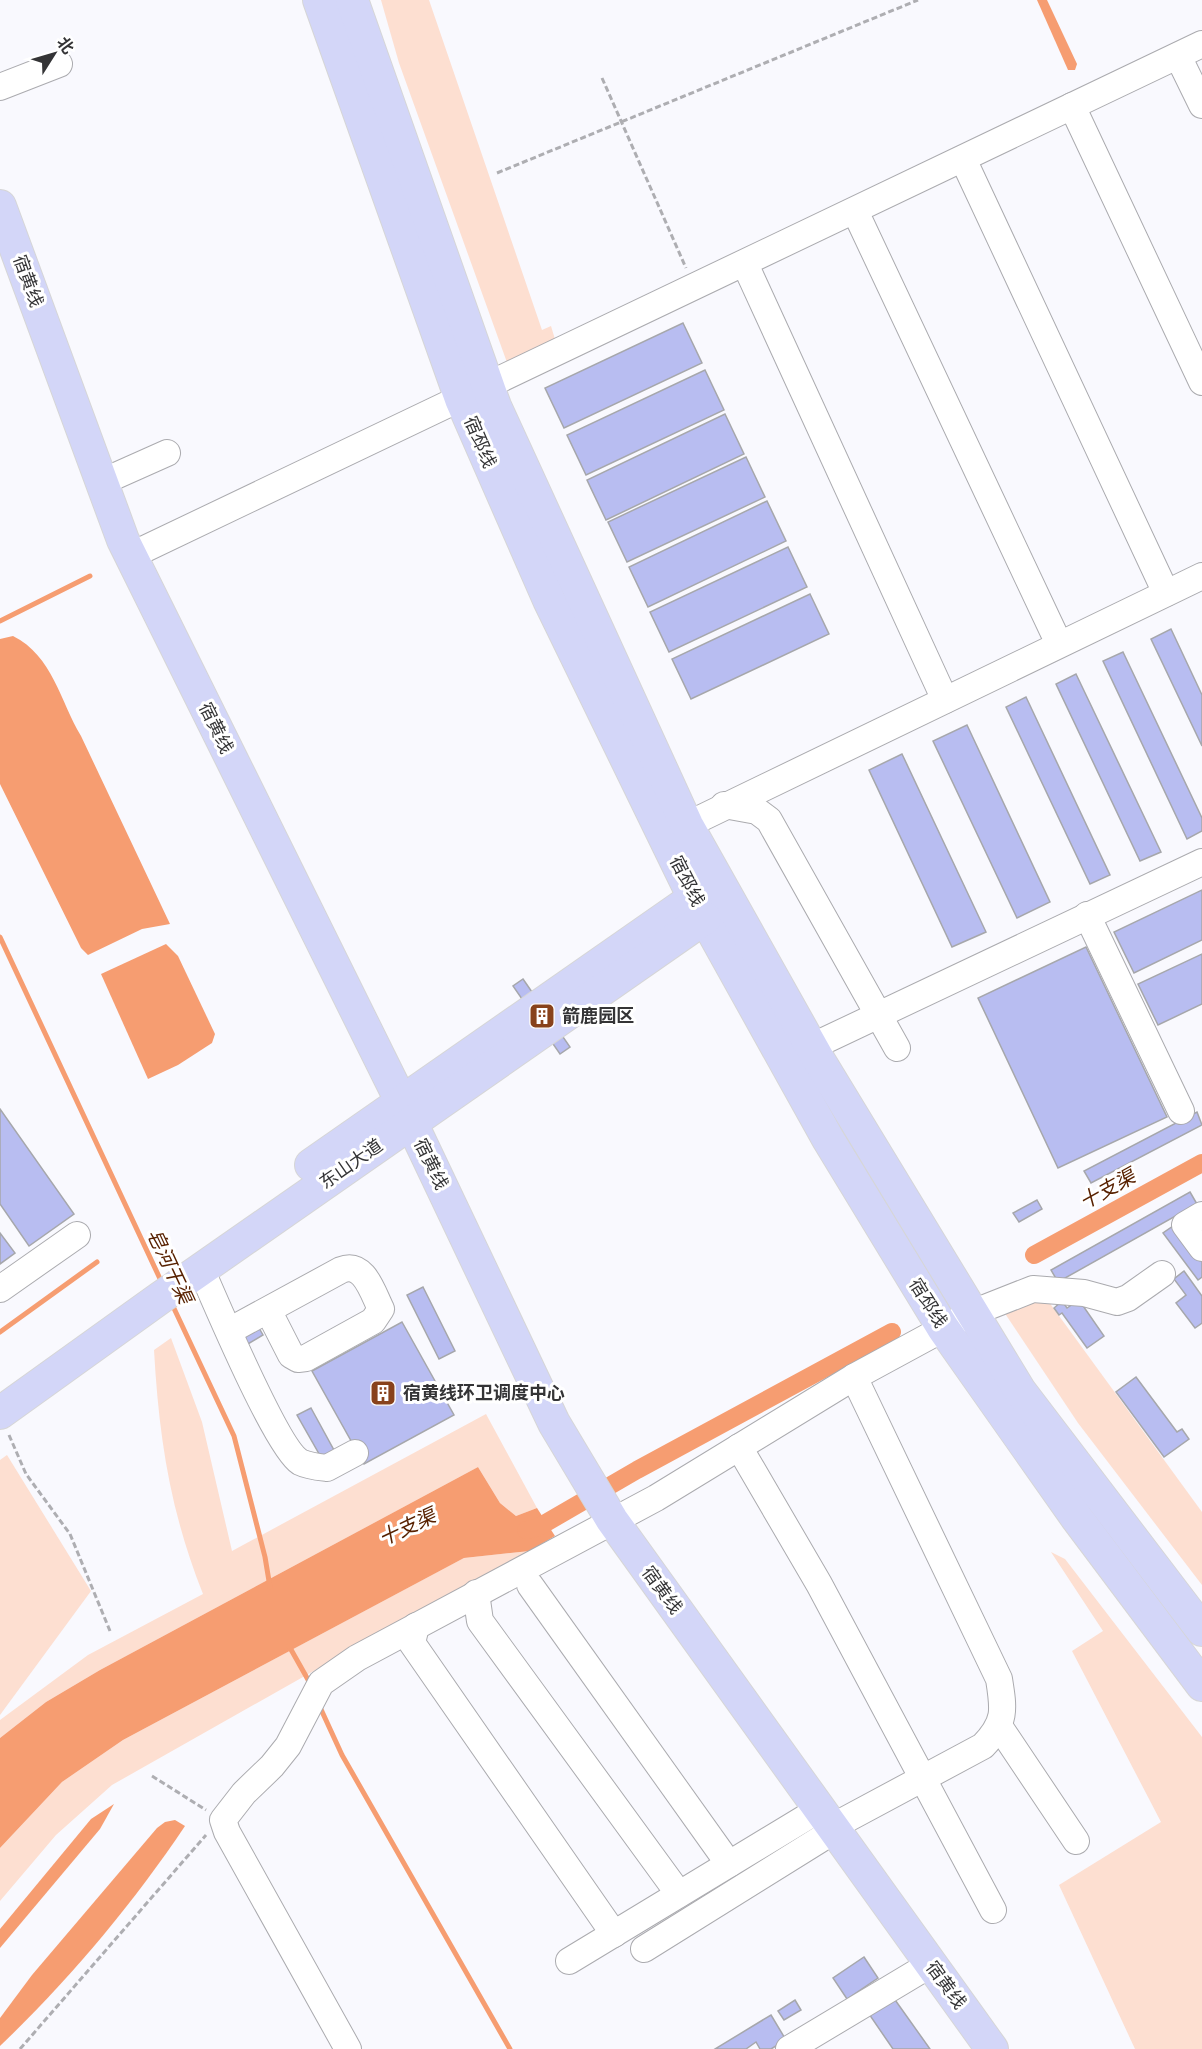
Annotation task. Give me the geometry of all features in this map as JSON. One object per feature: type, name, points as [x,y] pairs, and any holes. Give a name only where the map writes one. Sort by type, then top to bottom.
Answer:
[{"type":"main road","name":"宿邳线","points":[[319,0],[474,392],[549,600],[700,908],[828,1139],[943,1329],[1076,1517],[1202,1685]]},
{"type":"main road","name":"宿邳线","points":[[352,0],[474,392],[687,825],[811,1047],[1020,1391],[1202,1630]]},
{"type":"main road","name":"宿黄线","points":[[0,206],[130,556],[405,1112],[554,1423],[609,1515],[992,2049]]},
{"type":"main road","name":"东山大道","points":[[0,1386],[162,1284],[700,908]]},
{"type":"main road","name":"东山大道","points":[[0,1413],[162,1284],[201,1269],[405,1112]]},
{"type":"street","points":[[130,556],[1202,44]]},
{"type":"street","points":[[1179,56],[1202,105]]},
{"type":"street","points":[[0,87],[58,64]]},
{"type":"street","points":[[1072,106],[1202,382]]},
{"type":"street","points":[[963,159],[1166,593]]},
{"type":"street","points":[[855,211],[1059,644]]},
{"type":"street","points":[[744,264],[945,699]]},
{"type":"street","points":[[102,482],[167,453]]},
{"type":"street","points":[[687,825],[724,805],[1202,576]]},
{"type":"street","points":[[724,805],[757,811],[770,820],[897,1048]]},
{"type":"street","points":[[811,1047],[1202,861]]},
{"type":"street","points":[[1087,915],[1181,1111]]},
{"type":"street","points":[[1202,1215],[1185,1225],[1202,1248]]},
{"type":"street","points":[[0,1289],[77,1235]]},
{"type":"street","points":[[201,1269],[228,1331],[286,1447],[299,1461],[327,1468],[355,1453]]},
{"type":"street","points":[[348,2049],[227,1832],[223,1820],[244,1793],[284,1752],[315,1692],[342,1667],[476,1593],[609,1515],[656,1498],[854,1377],[972,1313],[1033,1289],[1084,1293],[1117,1302],[1128,1298],[1162,1274]]},
{"type":"street","points":[[228,1331],[268,1310]]},
{"type":"street","points":[[569,1961],[729,1864],[829,1822],[923,1778],[983,1746],[999,1726],[1003,1712],[999,1679],[854,1377]]},
{"type":"street","points":[[739,1447],[819,1584],[993,1910]]},
{"type":"street","points":[[530,1585],[729,1864]]},
{"type":"street","points":[[476,1593],[480,1621],[679,1894]]},
{"type":"street","points":[[416,1626],[412,1643],[614,1934]]},
{"type":"street","points":[[999,1726],[1076,1841]]},
{"type":"street","points":[[644,1949],[829,1822]]},
{"type":"street","points":[[789,2049],[931,1964]]},
{"type":"path","points":[[497,173],[918,0]]},
{"type":"path","points":[[602,78],[686,267]]},
{"type":"path","points":[[0,1413],[26,1474],[70,1534],[110,1630]]},
{"type":"path","points":[[20,2049],[205,1836],[223,1820],[152,1776]]},
{"type":"shaded area","points":[[381,0],[429,0],[542,330],[551,326],[557,346],[509,368],[399,63]]},
{"type":"shaded area","points":[[1030,1276],[1202,1512],[1202,1585],[1078,1423],[1004,1312],[995,1295]]},
{"type":"shaded area","points":[[171,1338],[202,1422],[232,1551],[486,1414],[537,1508],[516,1516],[500,1503],[478,1467],[100,1670],[46,1702],[0,1738],[0,1720],[88,1655],[203,1594],[174,1504],[159,1414],[154,1350]]},
{"type":"shaded area","points":[[7,1455],[91,1591],[0,1715],[0,1460]]},
{"type":"shaded area","points":[[555,1537],[566,1555],[326,1664],[112,1785],[56,1835],[0,1901],[0,1848],[62,1782],[123,1740],[464,1558],[530,1551]]},
{"type":"shaded area","points":[[1051,1552],[1065,1559],[1202,1737],[1202,2049],[1135,2049],[1059,1885],[1161,1822],[1072,1651],[1103,1631]]},
{"type":"water","points":[[1037,0],[1047,0],[1077,64],[1075,70],[1068,70]]},
{"type":"water","points":[[13,636],[38,655],[47,667],[170,924],[142,929],[88,955],[81,948],[0,784],[0,639]]},
{"type":"water","points":[[166,944],[178,956],[215,1034],[212,1043],[178,1065],[148,1079],[101,974]]},
{"type":"water","points":[[478,1467],[500,1503],[516,1516],[537,1508],[555,1536],[530,1551],[464,1558],[123,1740],[62,1782],[0,1848],[0,1738],[46,1702],[100,1670]]},
{"type":"water","points":[[114,1804],[100,1829],[0,1948],[0,1929],[91,1819]]},
{"type":"water","points":[[175,1820],[185,1826],[121,1913],[51,1995],[0,2046],[0,2018],[32,1975],[157,1828],[165,1822]]},
{"type":"building","points":[[683,323],[702,363],[564,428],[545,388]]},
{"type":"building","points":[[705,370],[724,410],[586,475],[567,435]]},
{"type":"building","points":[[725,414],[744,454],[606,520],[587,480]]},
{"type":"building","points":[[746,457],[765,497],[627,562],[608,522]]},
{"type":"building","points":[[767,501],[786,541],[648,607],[629,567]]},
{"type":"building","points":[[788,547],[807,587],[669,652],[650,612]]},
{"type":"building","points":[[810,594],[829,634],[691,699],[672,659]]},
{"type":"building","points":[[1171,629],[1202,695],[1202,746],[1151,639]]},
{"type":"building","points":[[1123,652],[1202,818],[1202,831],[1187,839],[1103,661]]},
{"type":"building","points":[[1076,674],[1161,852],[1140,861],[1056,684]]},
{"type":"building","points":[[1026,697],[1110,875],[1090,884],[1006,707]]},
{"type":"building","points":[[967,725],[1050,902],[1017,918],[933,741]]},
{"type":"building","points":[[902,754],[986,932],[952,947],[869,770]]},
{"type":"building","points":[[1202,890],[1202,940],[1134,973],[1114,932]]},
{"type":"building","points":[[1086,947],[1167,1117],[1058,1168],[978,998]]},
{"type":"building","points":[[1202,954],[1202,1004],[1158,1025],[1138,984]]},
{"type":"building","name":"箭鹿园区","points":[[523,979],[570,1047],[560,1054],[513,986]]},
{"type":"building","points":[[0,1109],[74,1214],[29,1246],[0,1204]]},
{"type":"building","points":[[1197,1112],[1202,1125],[1091,1183],[1084,1171]]},
{"type":"building","points":[[1190,1192],[1197,1204],[1058,1282],[1051,1270]]},
{"type":"building","points":[[1037,1200],[1042,1209],[1019,1222],[1013,1213]]},
{"type":"building","points":[[1176,1224],[1202,1260],[1202,1277],[1198,1280],[1163,1233]]},
{"type":"building","points":[[0,1233],[15,1253],[0,1264]]},
{"type":"building","points":[[1184,1271],[1202,1296],[1202,1323],[1195,1328],[1176,1303],[1186,1295],[1174,1279]]},
{"type":"building","points":[[423,1287],[455,1351],[439,1359],[407,1295]]},
{"type":"building","points":[[1079,1300],[1104,1336],[1087,1348],[1062,1313],[1059,1315],[1054,1308],[1062,1301],[1067,1308]]},
{"type":"building","name":"宿黄线环卫调度中心","points":[[402,1322],[454,1415],[364,1464],[312,1371]]},
{"type":"building","points":[[259,1328],[263,1335],[248,1344],[244,1337]]},
{"type":"building","points":[[1136,1377],[1177,1432],[1182,1429],[1189,1439],[1164,1457],[1116,1392]]},
{"type":"building","points":[[311,1408],[335,1452],[322,1459],[297,1415]]},
{"type":"building","points":[[864,1957],[878,1978],[847,1999],[833,1978]]},
{"type":"building","points":[[893,1997],[930,2049],[893,2049],[869,2014]]},
{"type":"building","points":[[795,2000],[801,2010],[784,2020],[778,2011]]},
{"type":"building","points":[[771,2015],[786,2040],[771,2049],[760,2049],[756,2042],[746,2049],[715,2049]]},
{"type":"waterway","points":[[0,621],[90,576]]},
{"type":"waterway","name":"皂河干渠","points":[[0,937],[162,1283]]},
{"type":"waterway","name":"十支渠","points":[[1034,1255],[1202,1163]]},
{"type":"waterway","points":[[0,1332],[97,1262]]},
{"type":"waterway","name":"皂河干渠","points":[[171,1302],[234,1436],[265,1557],[270,1587]]},
{"type":"waterway","name":"十支渠","points":[[526,1530],[537,1528],[637,1470],[892,1332]]},
{"type":"waterway","points":[[289,1646],[311,1685]]},
{"type":"waterway","points":[[319,1705],[342,1755],[510,2049]]},
{"type":"place","name":"箭鹿园区","points":[[542,1016]]},
{"type":"place","name":"宿黄线环卫调度中心","points":[[383,1393]]}]
